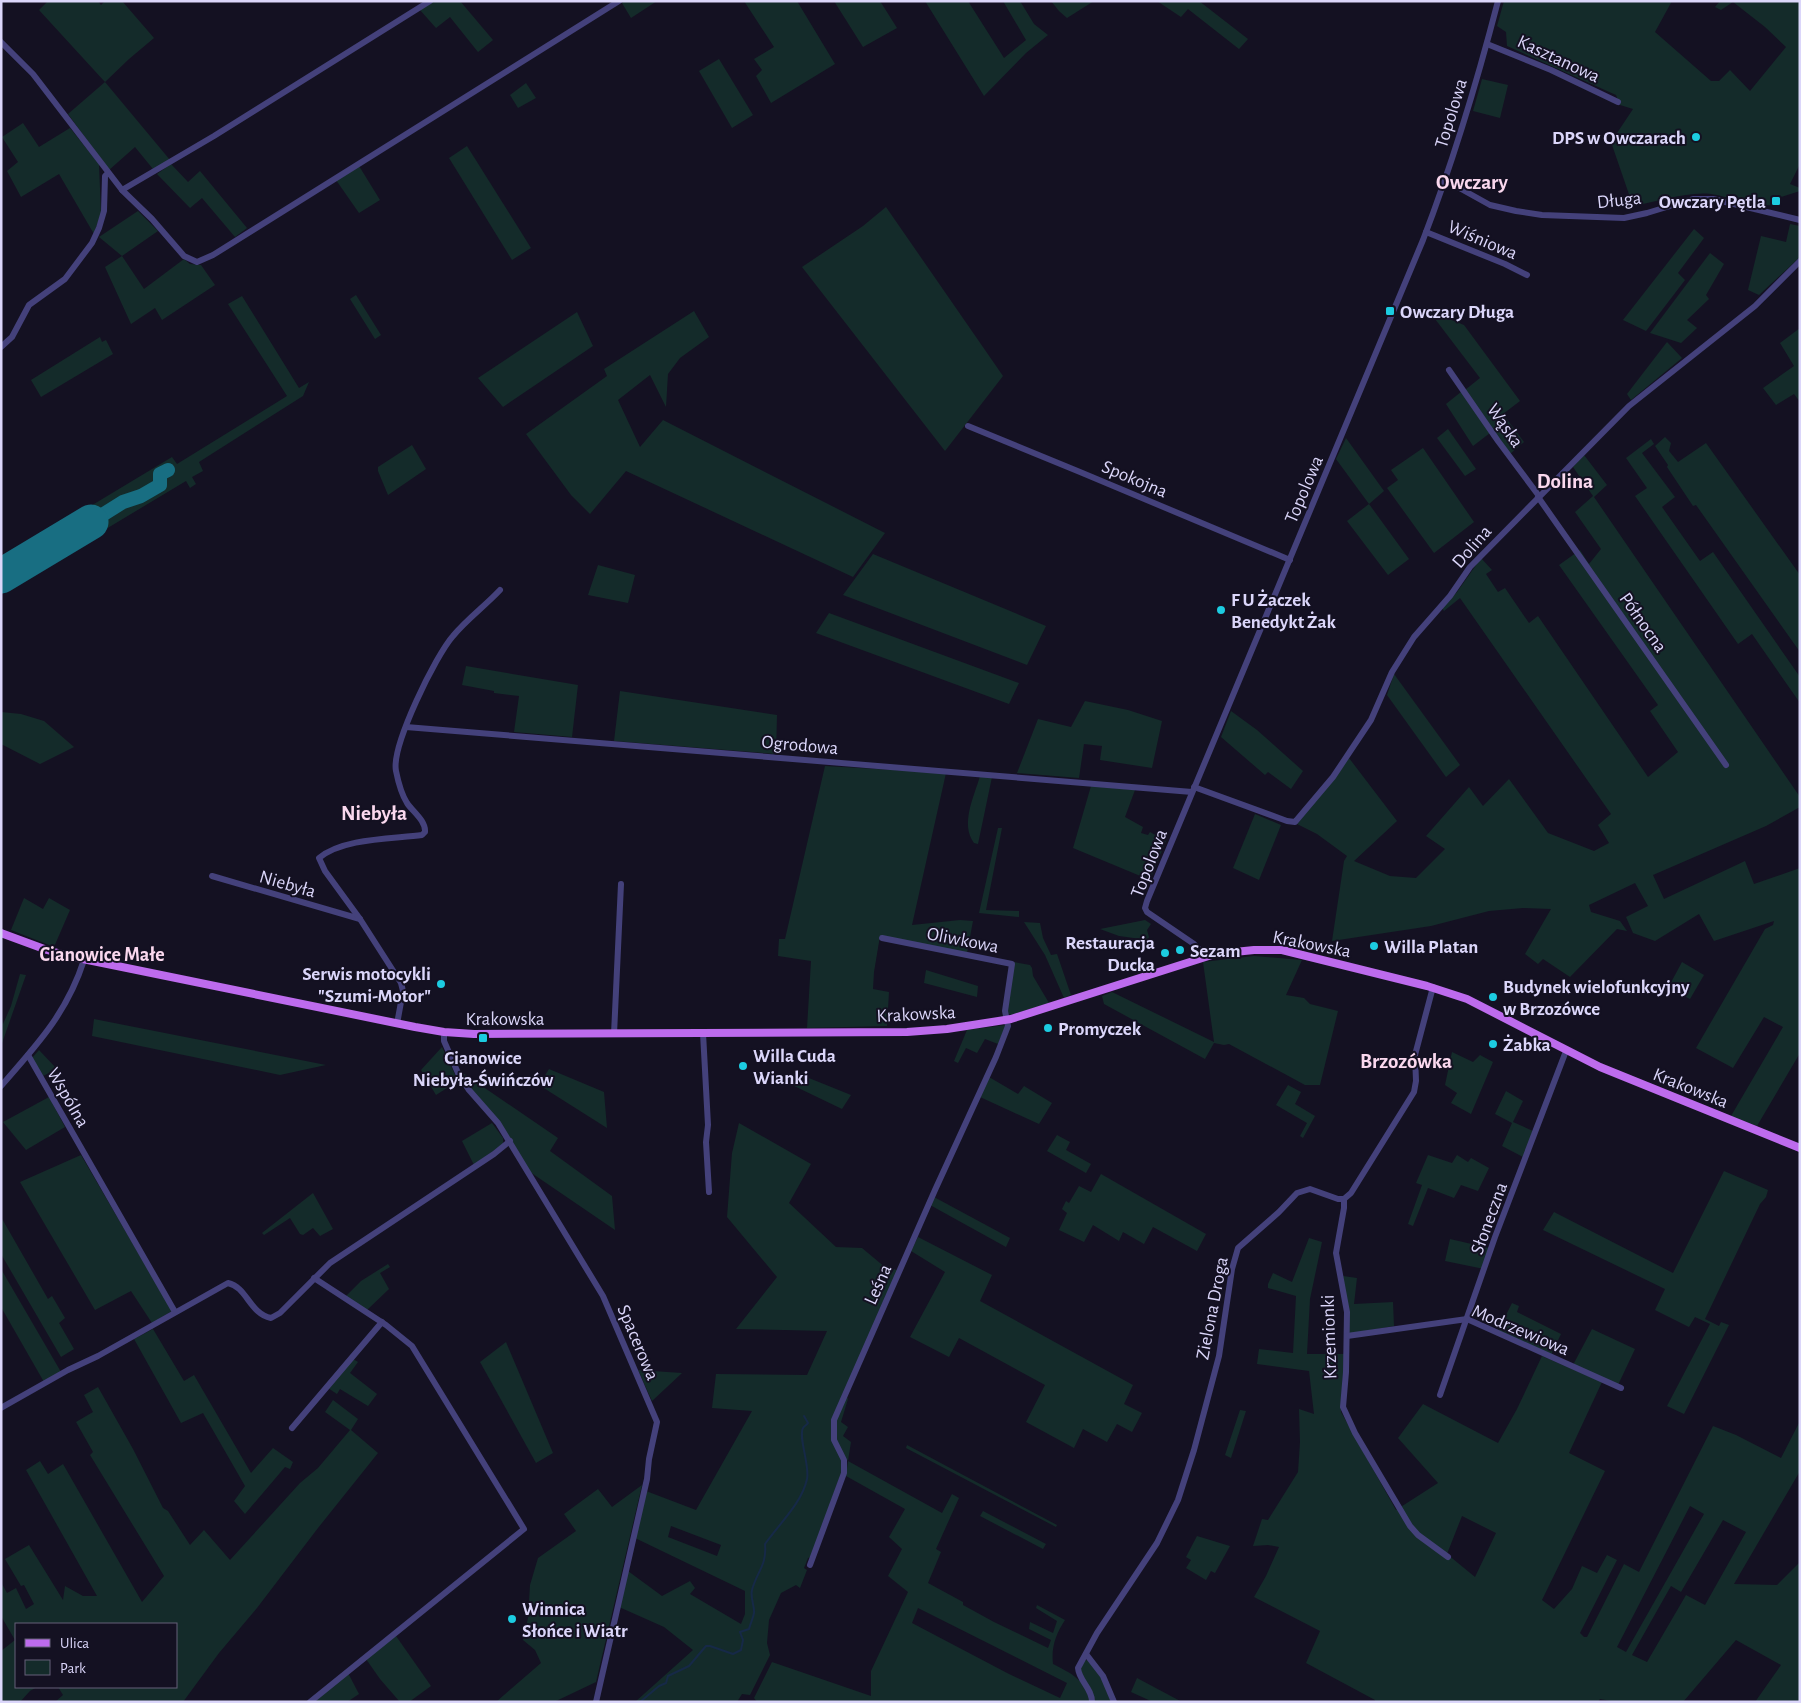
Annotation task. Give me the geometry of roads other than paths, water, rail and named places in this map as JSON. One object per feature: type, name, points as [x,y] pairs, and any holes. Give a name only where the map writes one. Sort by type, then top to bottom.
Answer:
[{"type":"main road","points":[[1,933],[47,950],[84,960]]},
{"type":"main road","name":"Krakowska","points":[[84,960],[444,1032],[474,1034],[614,1034],[918,1031],[947,1029],[1006,1020],[1035,1013],[1206,956],[1254,950],[1282,950],[1433,987],[1481,1006],[1566,1051],[1627,1079],[1800,1148]]},
{"type":"street","points":[[122,190],[214,136],[430,1]]},
{"type":"street","points":[[1,42],[33,74],[122,190],[152,219],[184,256],[197,262],[220,251],[618,1]]},
{"type":"street","name":"Topolowa","points":[[1206,956],[1194,944],[1152,917],[1145,908],[1426,232],[1445,180],[1487,44],[1498,1]]},
{"type":"street","name":"Kasztanowa","points":[[1487,44],[1551,70],[1618,102]]},
{"type":"street","points":[[1,347],[12,337],[29,305],[64,279],[92,243],[104,211],[105,176],[108,172]]},
{"type":"street","name":"Długa","points":[[1445,180],[1490,204],[1542,215],[1624,218],[1693,199],[1713,199],[1800,220]]},
{"type":"street","name":"Wiśniowa","points":[[1426,232],[1505,264],[1527,275]]},
{"type":"street","name":"Dolina","points":[[1193,789],[1286,821],[1295,822],[1333,777],[1371,720],[1392,672],[1414,637],[1450,596],[1470,567],[1633,403],[1755,306],[1800,261]]},
{"type":"street","name":"Wąska","points":[[1449,370],[1539,497]]},
{"type":"street","name":"Spokojna","points":[[968,426],[1290,560]]},
{"type":"street","name":"Północna","points":[[1539,497],[1726,765]]},
{"type":"street","points":[[397,1024],[402,986],[325,871],[319,858],[333,849],[354,844],[422,835],[426,829],[406,802],[395,770],[395,758],[406,727],[431,672],[452,637],[500,590]]},
{"type":"street","name":"Ogrodowa","points":[[406,727],[1193,789]]},
{"type":"street","name":"Niebyła","points":[[212,876],[357,919]]},
{"type":"street","points":[[614,1034],[621,884]]},
{"type":"street","name":"Oliwkowa","points":[[882,938],[1012,964],[1005,1012],[1006,1020]]},
{"type":"street","points":[[1,1086],[61,1013],[74,987],[84,960]]},
{"type":"street","points":[[1344,1199],[1351,1194],[1414,1092],[1416,1081],[1415,1055],[1433,987]]},
{"type":"street","name":"Leśna","points":[[810,1565],[844,1473],[844,1460],[834,1440],[834,1420],[935,1190],[996,1057],[1008,1026],[1006,1020]]},
{"type":"street","name":"Spacerowa","points":[[444,1032],[444,1041],[458,1073],[469,1090],[498,1123],[510,1141],[604,1296],[657,1422],[647,1479],[596,1702]]},
{"type":"street","points":[[703,1033],[708,1125],[706,1142],[709,1192]]},
{"type":"street","name":"Słoneczna","points":[[1440,1395],[1498,1229],[1566,1051]]},
{"type":"street","name":"Wspólna","points":[[28,1055],[175,1312]]},
{"type":"street","points":[[1,1408],[228,1283],[237,1286],[254,1309],[263,1316],[271,1318],[280,1313],[330,1263],[494,1154],[510,1141]]},
{"type":"street","name":"Zielona Droga","points":[[1092,1702],[1090,1691],[1078,1672],[1078,1668],[1097,1633],[1157,1543],[1178,1500],[1194,1450],[1219,1356],[1232,1269],[1238,1248],[1279,1212],[1297,1193],[1310,1189],[1338,1199],[1344,1199]]},
{"type":"street","name":"Krzemionki","points":[[1344,1199],[1336,1253],[1347,1312],[1343,1407],[1355,1433],[1410,1526],[1418,1535],[1448,1557]]},
{"type":"street","points":[[310,1702],[524,1529],[412,1346],[401,1335],[314,1278]]},
{"type":"street","name":"Modrzewiowa","points":[[1347,1336],[1467,1319],[1621,1388]]},
{"type":"street","points":[[292,1428],[382,1322]]},
{"type":"street","points":[[1086,1654],[1103,1676],[1114,1702]]},
{"type":"waterway","points":[[640,1702],[659,1686],[666,1683],[668,1676],[689,1666],[706,1646],[733,1654],[741,1650],[743,1640],[740,1632],[749,1629],[753,1617],[752,1590],[765,1558],[765,1544],[795,1505],[807,1479],[802,1432],[803,1427],[808,1423],[804,1416]]},
{"type":"place","name":"DPS w Owczarach","points":[[1696,137]]},
{"type":"place","name":"Owczary Pętla","points":[[1776,201]]},
{"type":"place","name":"Owczary Długa","points":[[1390,311]]},
{"type":"place","name":"F U Żaczek Benedykt Żak","points":[[1221,610]]},
{"type":"place","name":"Willa Platan","points":[[1374,946]]},
{"type":"place","name":"Sezam","points":[[1180,950]]},
{"type":"place","name":"Restauracja Ducka","points":[[1165,953]]},
{"type":"place","name":"Serwis motocykli \"Szumi-Motor\"","points":[[441,984]]},
{"type":"place","name":"Budynek wielofunkcyjny w Brzozówce","points":[[1493,997]]},
{"type":"place","name":"Promyczek","points":[[1048,1028]]},
{"type":"place","name":"Cianowice Niebyła-Świńczów","points":[[483,1038]]},
{"type":"place","name":"Żabka","points":[[1493,1044]]},
{"type":"place","name":"Willa Cuda Wianki","points":[[743,1066]]},
{"type":"place","name":"Winnica Słońce i Wiatr","points":[[512,1619]]},
{"type":"district","name":"Owczary","points":[[1472,182]]},
{"type":"district","name":"Dolina","points":[[1565,481]]},
{"type":"district","name":"Niebyła","points":[[374,813]]},
{"type":"district","name":"Cianowice Małe","points":[[102,954]]},
{"type":"district","name":"Brzozówka","points":[[1406,1061]]}]
